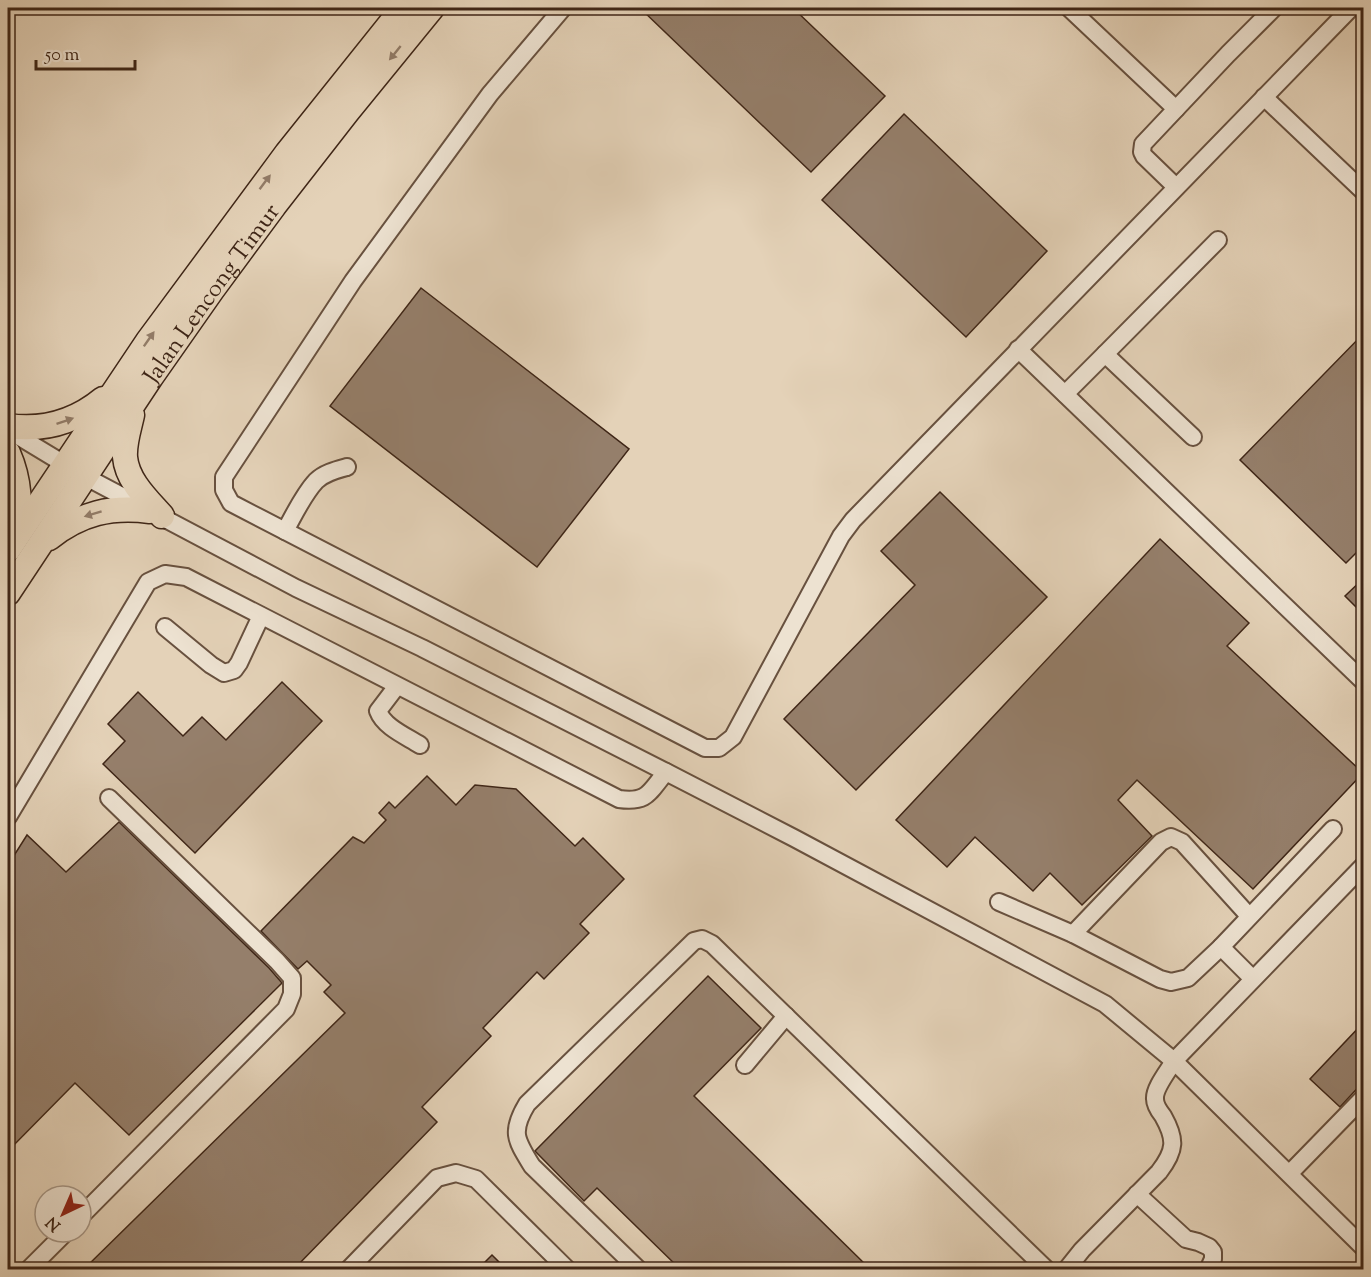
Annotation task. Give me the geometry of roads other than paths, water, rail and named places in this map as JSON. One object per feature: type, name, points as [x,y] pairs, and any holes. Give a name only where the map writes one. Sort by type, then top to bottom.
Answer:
[{"type":"highway","name":"Jalan Lencong Timur","points":[[8,549],[74,471],[127,393],[148,341],[280,162],[403,8]]},
{"type":"highway","name":"Jalan Lencong Timur","points":[[127,393],[151,377],[274,206],[432,8]]},
{"type":"highway","points":[[8,428],[42,427],[63,423],[100,402],[127,393],[126,464],[135,484],[156,514]]},
{"type":"highway","points":[[8,453],[18,487],[19,510],[15,532],[8,549]]},
{"type":"highway","name":"Jalan Lencong Timur","points":[[8,593],[38,548],[74,471]]},
{"type":"highway","points":[[38,548],[71,523],[90,515],[130,508],[156,514]]},
{"type":"street","points":[[564,8],[490,94],[353,281],[224,477],[224,490],[231,503],[705,748],[719,748],[733,737],[841,536],[853,520],[1351,8]]},
{"type":"street","points":[[1069,8],[1176,109]]},
{"type":"street","points":[[1176,187],[1144,156],[1143,144],[1274,8]]},
{"type":"street","points":[[1264,97],[1364,192]]},
{"type":"street","points":[[1065,394],[1218,240]]},
{"type":"street","points":[[1018,349],[1364,682]]},
{"type":"street","points":[[1105,354],[1193,437]]},
{"type":"street","points":[[8,428],[74,471],[296,588],[422,648],[666,772],[1105,1004],[1174,1061],[1364,1248]]},
{"type":"street","points":[[285,531],[317,480],[346,466]]},
{"type":"street","points":[[8,817],[148,582],[165,574],[186,577],[619,799],[633,801],[645,797],[666,772]]},
{"type":"street","points":[[165,627],[224,673],[234,670],[239,663],[261,616]]},
{"type":"street","points":[[397,686],[378,711],[381,719],[420,745]]},
{"type":"street","points":[[93,1204],[286,1009],[292,994],[292,978],[277,961],[109,798]]},
{"type":"street","points":[[999,902],[1073,934],[1160,979],[1172,982],[1188,978],[1221,947],[1333,829]]},
{"type":"street","points":[[1073,934],[1161,842],[1171,837],[1182,842],[1250,916]]},
{"type":"street","points":[[1066,1269],[1159,1172],[1172,1153],[1171,1132],[1157,1107],[1155,1098],[1156,1090],[1174,1061],[1364,865]]},
{"type":"street","points":[[639,1269],[532,1166],[520,1147],[516,1133],[518,1118],[527,1104],[694,941],[702,939],[712,944],[1047,1269]]},
{"type":"street","points":[[1221,947],[1253,979]]},
{"type":"street","points":[[745,1065],[786,1016]]},
{"type":"street","points":[[1290,1173],[1364,1096]]},
{"type":"street","points":[[348,1269],[437,1178],[456,1173],[476,1179],[568,1269]]},
{"type":"street","points":[[1137,1194],[1186,1239],[1209,1247],[1213,1252],[1213,1259],[1208,1269]]},
{"type":"street","points":[[28,1269],[54,1244]]}]
